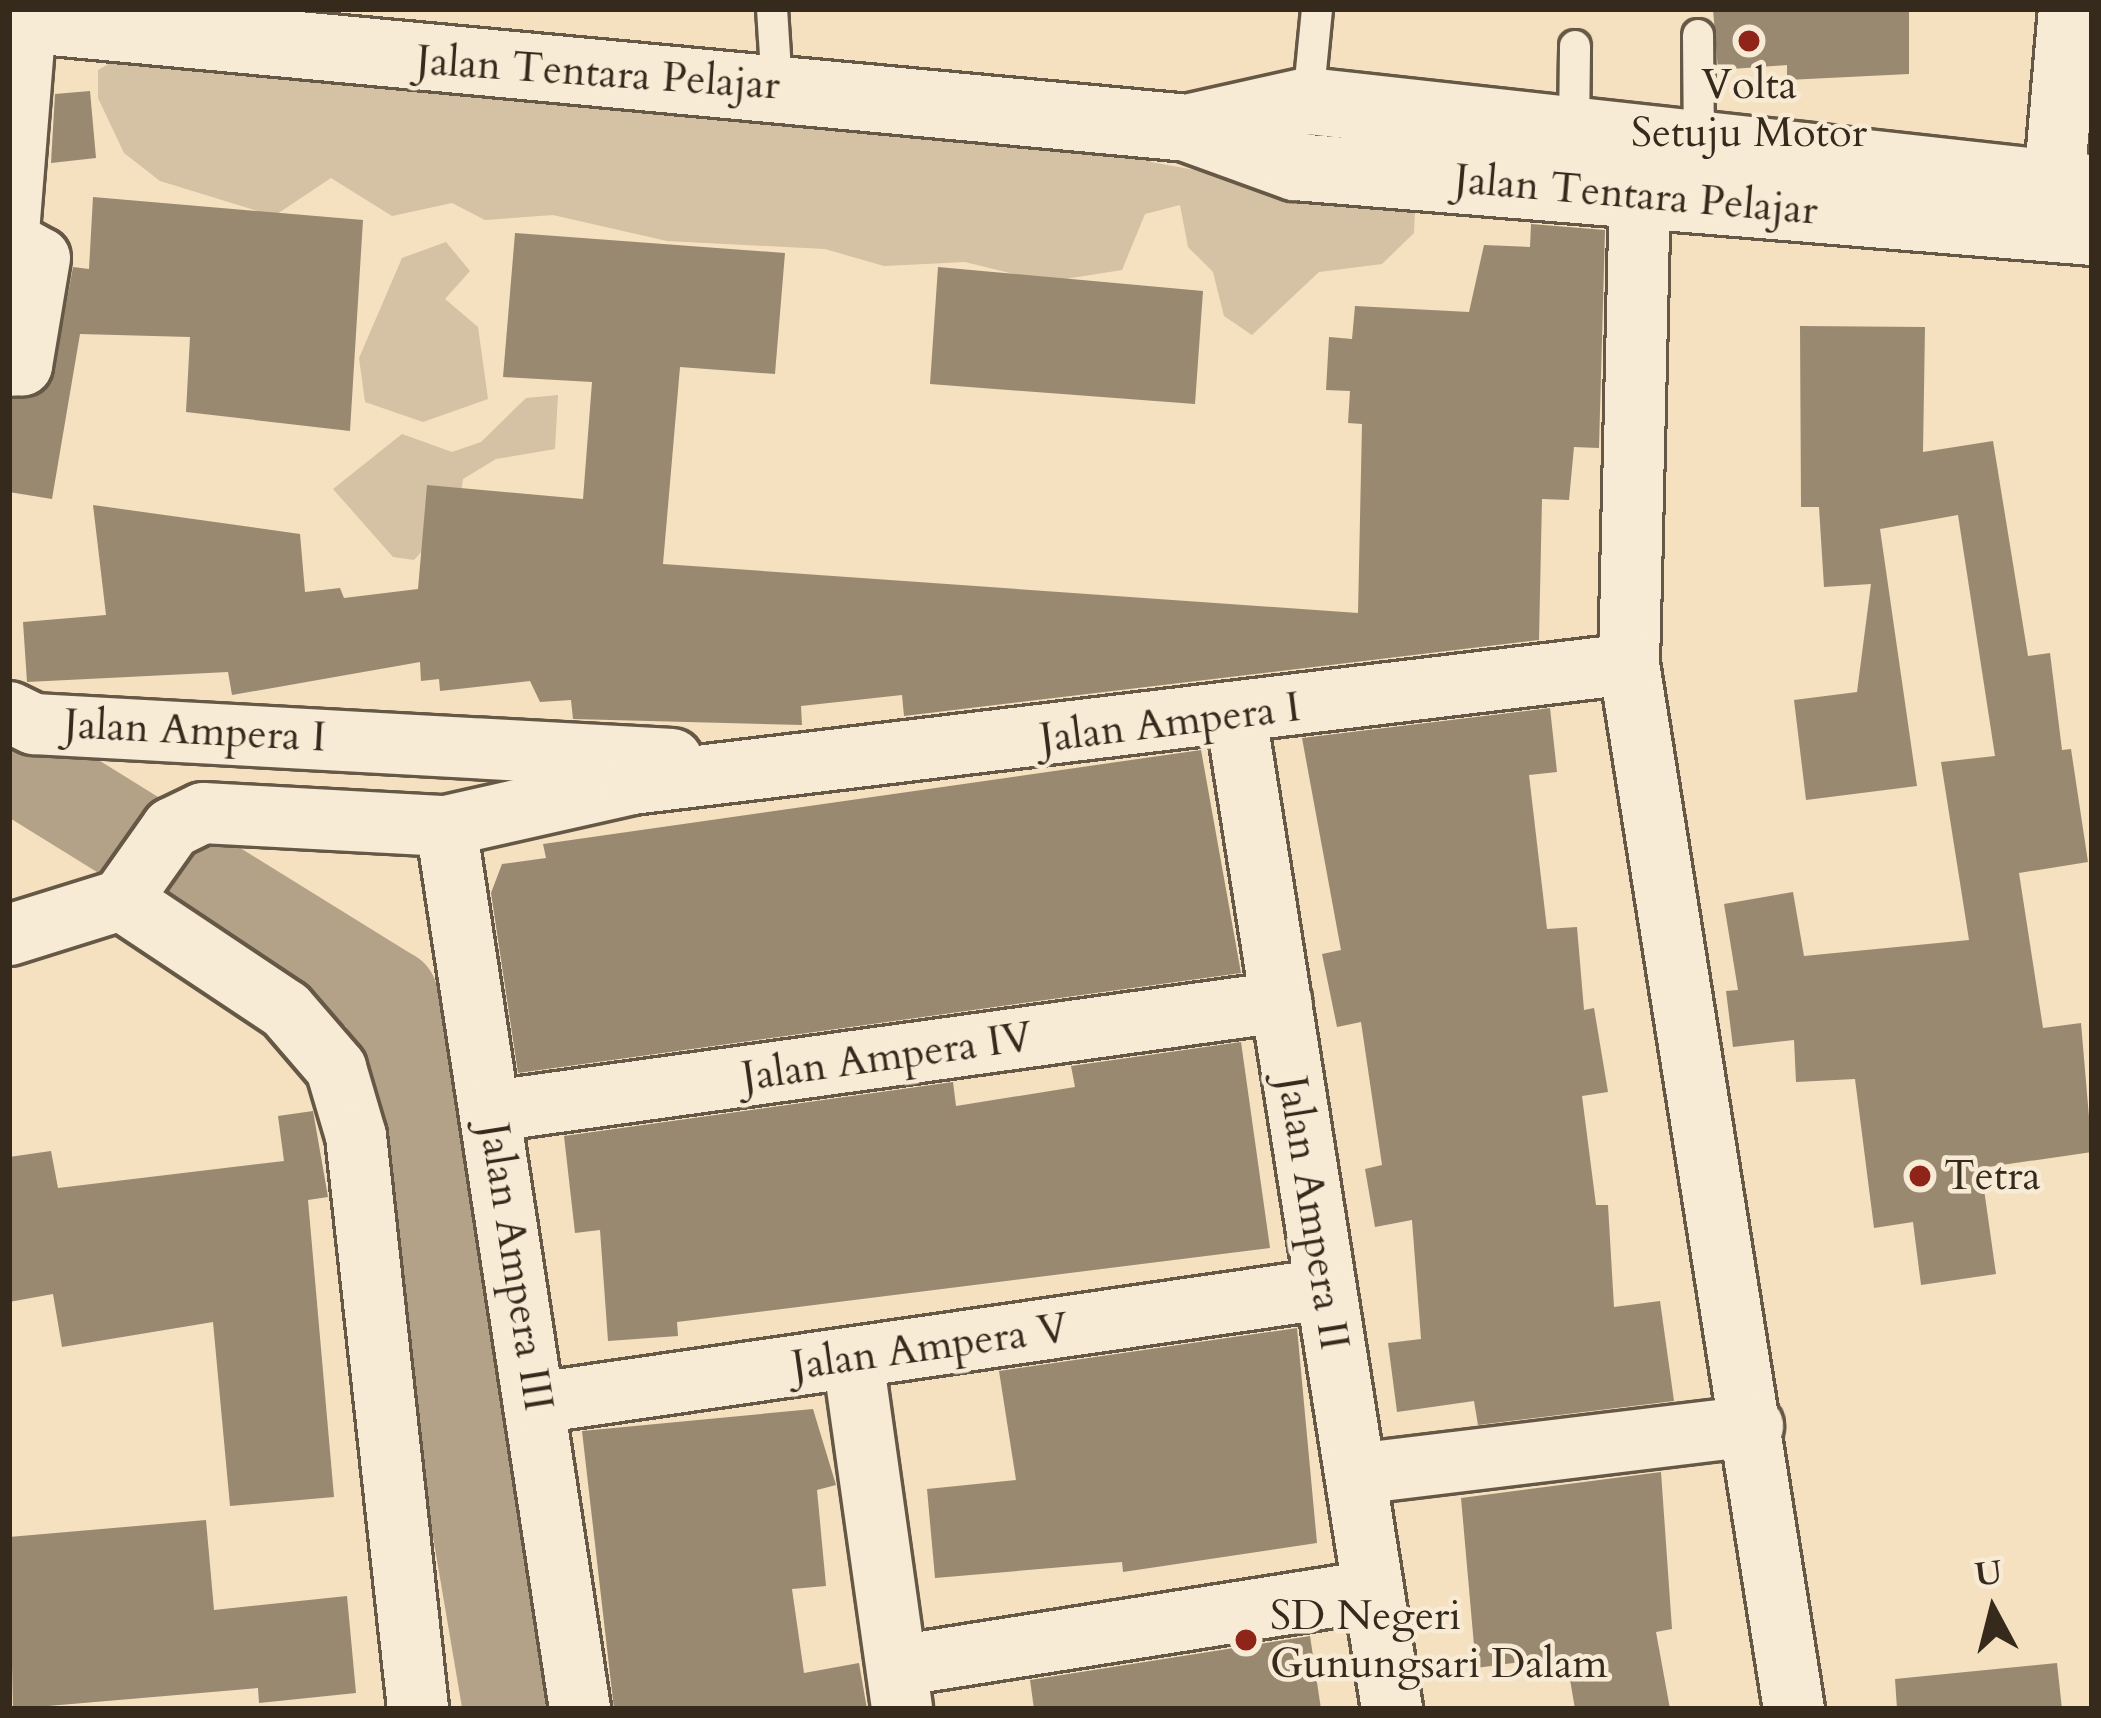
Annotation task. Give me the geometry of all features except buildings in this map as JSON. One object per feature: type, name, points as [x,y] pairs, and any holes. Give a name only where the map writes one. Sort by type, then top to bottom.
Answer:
[{"type":"main road","name":"Jalan Tentara Pelajar","points":[[17,19],[777,86],[1187,128],[1295,167],[1660,159],[2079,202]]},
{"type":"main road","name":"Jalan Tentara Pelajar","points":[[1187,128],[1308,101],[1574,130],[1660,159]]},
{"type":"street","points":[[2069,9],[2079,202]]},
{"type":"street","points":[[9,366],[22,365],[40,259],[9,237],[17,19]]},
{"type":"street","points":[[1660,159],[1628,664],[1753,1426],[1794,1709]]},
{"type":"street","name":"Jalan Ampera I","points":[[9,935],[144,867],[228,811],[446,826],[710,777],[1236,716],[1628,664]]},
{"type":"street","name":"Jalan Ampera II","points":[[1236,716],[1392,1709]]},
{"type":"street","name":"Jalan Ampera I","points":[[22,718],[607,749],[710,777]]},
{"type":"street","name":"Jalan Ampera III","points":[[446,826],[580,1709]]},
{"type":"street","points":[[144,867],[286,1010],[336,1068],[356,1136],[418,1709]]},
{"type":"street","name":"Jalan Ampera IV","points":[[493,1112],[1281,1002]]},
{"type":"street","name":"Jalan Ampera V","points":[[537,1403],[1324,1289]]},
{"type":"street","points":[[853,1359],[899,1688],[1372,1591]]},
{"type":"street","points":[[1356,1474],[1753,1426]]},
{"type":"lane","points":[[772,9],[777,86]]},
{"type":"lane","points":[[1308,101],[1317,9]]},
{"type":"lane","points":[[1660,159],[1698,34]]},
{"type":"lane","points":[[1574,130],[1575,46]]},
{"type":"shaded area","points":[[124,55],[1135,141],[1151,162],[1415,210],[1414,233],[1382,264],[1319,272],[1252,335],[1224,316],[1213,272],[1188,247],[1180,205],[1145,214],[1122,270],[1046,282],[965,262],[884,266],[825,249],[667,241],[553,215],[485,220],[452,203],[392,216],[331,178],[274,216],[160,181],[124,153],[98,98],[98,70]]},
{"type":"shaded area","points":[[446,242],[470,271],[445,299],[478,327],[488,399],[423,422],[365,402],[359,358],[402,258]]},
{"type":"shaded area","points":[[558,395],[555,449],[496,459],[463,479],[459,510],[414,560],[393,557],[333,489],[402,434],[452,452],[481,442],[526,398]]},
{"type":"waterway","points":[[9,761],[390,997],[511,1709]]},
{"type":"place","name":"Volta Setuju Motor","points":[[1749,41]]},
{"type":"place","name":"Tetra","points":[[1920,1176]]},
{"type":"place","name":"SD Negeri Gunungsari Dalam","points":[[1246,1640]]}]
